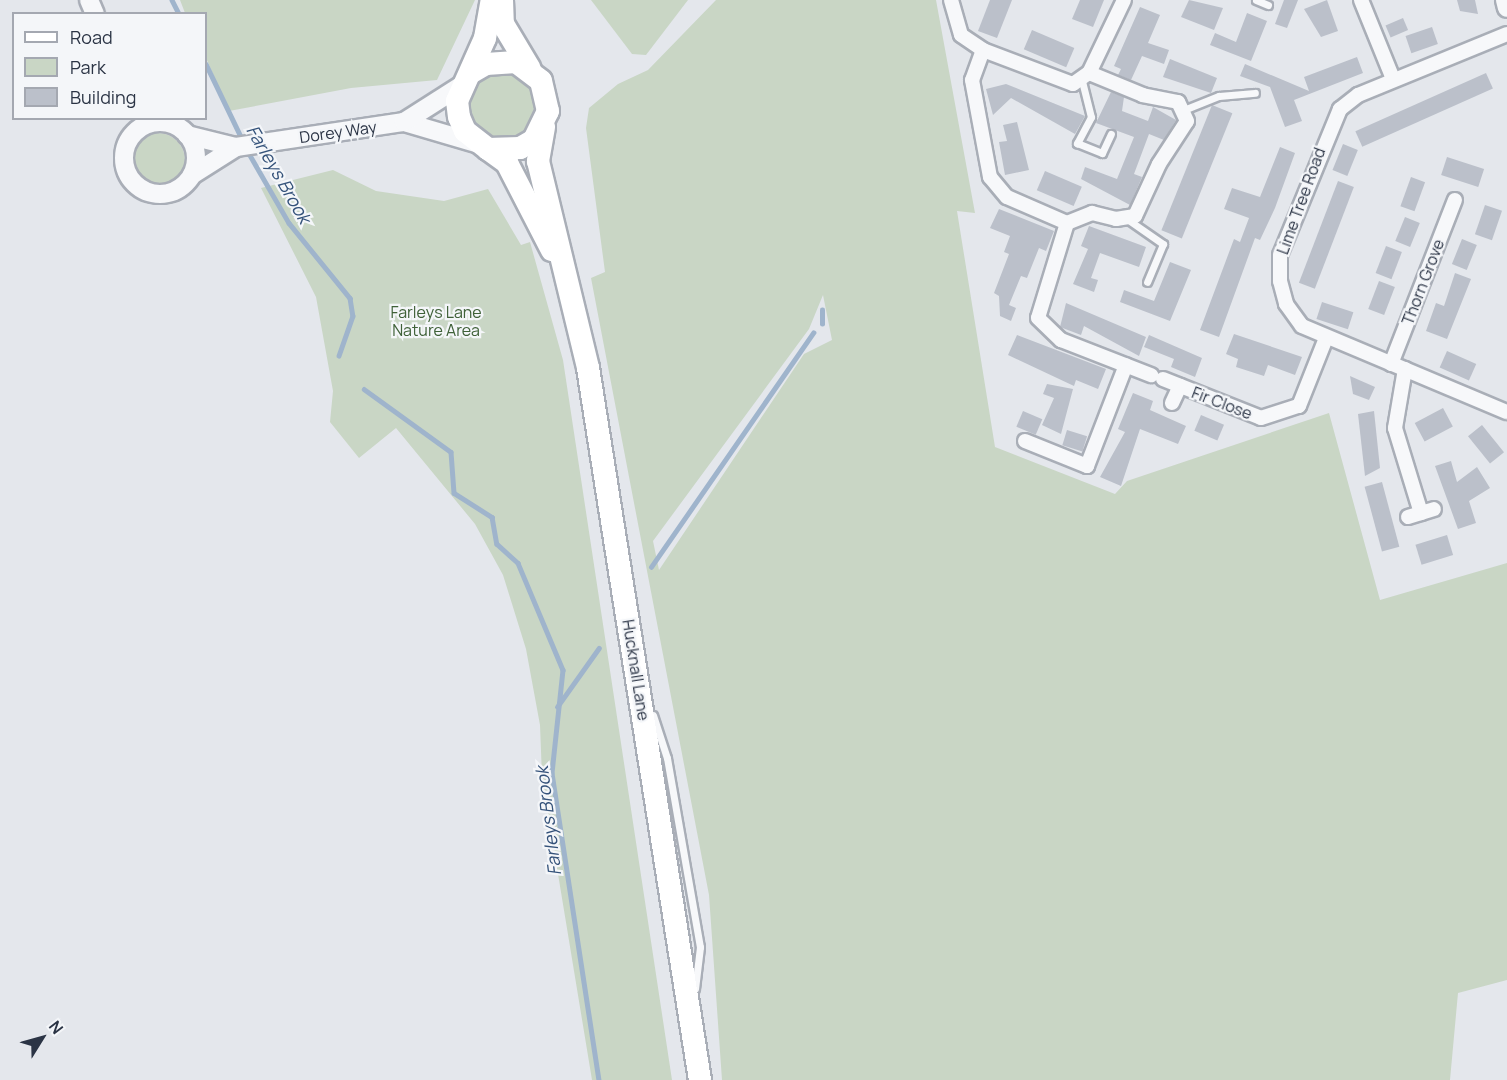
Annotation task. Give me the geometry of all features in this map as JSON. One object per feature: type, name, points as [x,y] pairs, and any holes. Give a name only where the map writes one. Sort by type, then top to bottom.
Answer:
[{"type":"main road","name":"Hucknall Lane","points":[[492,0],[467,79],[459,117],[482,146],[507,163],[559,262]]},
{"type":"main road","name":"Hucknall Lane","points":[[502,0],[503,24],[547,95],[538,161],[559,262],[588,368],[700,1080]]},
{"type":"main road","points":[[467,79],[501,60],[530,69]]},
{"type":"main road","points":[[482,146],[520,148],[543,127]]},
{"type":"street","points":[[951,0],[960,35],[983,50],[1063,82],[1086,77],[1143,95],[1162,95],[1186,109],[1182,135],[1159,164],[1142,208],[1127,219],[1092,213],[1067,223],[1007,197],[990,177],[972,80],[983,50]]},
{"type":"street","points":[[1086,77],[1124,0]]},
{"type":"street","points":[[1505,0],[1507,8]]},
{"type":"street","points":[[1357,1],[1393,79]]},
{"type":"street","name":"Lime Tree Road","points":[[1507,34],[1358,95],[1328,127],[1280,255],[1286,304],[1302,326],[1326,338],[1507,411]]},
{"type":"street","name":"Dorey Way","points":[[404,122],[467,79]]},
{"type":"street","points":[[160,121],[187,135],[196,154],[192,175],[174,191],[139,188],[125,168],[133,126],[160,121]]},
{"type":"street","name":"Dorey Way","points":[[187,135],[236,147],[404,122],[482,146]]},
{"type":"street","name":"Dorey Way","points":[[192,175],[236,147]]},
{"type":"street","name":"Thorn Grove","points":[[1391,364],[1455,200]]},
{"type":"street","name":"Fir Close","points":[[1067,223],[1038,318],[1060,340],[1261,418],[1299,406],[1326,338]]},
{"type":"street","points":[[1025,441],[1088,466],[1126,365]]},
{"type":"street","points":[[1405,369],[1395,428],[1421,513]]},
{"type":"street","name":"Fir Close","points":[[1172,403],[1180,386]]},
{"type":"lane","points":[[1256,0],[1268,5]]},
{"type":"lane","points":[[1086,77],[1090,117],[1077,143],[1102,153],[1111,134]]},
{"type":"lane","points":[[1186,109],[1219,96],[1255,93]]},
{"type":"lane","points":[[1127,219],[1163,244],[1148,282]]},
{"type":"green space","points":[[180,0],[475,0],[437,80],[351,88],[229,111],[207,60],[207,12],[185,12]]},
{"type":"green space","points":[[591,0],[688,0],[646,55],[632,54]]},
{"type":"green space","points":[[716,0],[936,0],[975,213],[957,211],[995,447],[1115,494],[1127,481],[1329,413],[1380,600],[1507,563],[1507,980],[1458,993],[1450,1080],[722,1080],[709,895],[591,278],[605,272],[586,128],[589,108],[618,84],[648,70]],"holes":[[[823,295],[832,340],[804,354],[659,570],[653,541],[809,329]]]},
{"type":"green space","points":[[502,71],[515,74],[527,81],[534,93],[537,106],[534,119],[527,131],[515,138],[502,141],[489,138],[477,131],[470,119],[467,106],[470,93],[477,81],[489,74]]},
{"type":"green space","points":[[153,133],[163,133],[173,137],[181,145],[185,160],[181,175],[173,183],[163,187],[153,187],[143,183],[135,175],[131,165],[131,155],[135,145],[143,137]]},
{"type":"green space","name":"Farleys Lane Nature Area","points":[[333,170],[376,191],[444,201],[488,189],[521,245],[530,242],[563,360],[672,1080],[592,1080],[542,777],[540,725],[526,649],[503,575],[475,524],[396,428],[359,458],[330,422],[333,391],[316,297],[261,188]]},
{"type":"building","points":[[990,0],[1012,0],[997,38],[978,31]]},
{"type":"building","points":[[1080,0],[1104,0],[1093,27],[1072,19]]},
{"type":"building","points":[[1189,0],[1223,8],[1214,30],[1181,17]]},
{"type":"building","points":[[1284,0],[1298,0],[1287,28],[1275,24]]},
{"type":"building","points":[[1327,0],[1338,31],[1321,37],[1304,9]]},
{"type":"building","points":[[1457,0],[1475,0],[1478,14],[1460,11]]},
{"type":"building","points":[[1140,7],[1160,15],[1148,43],[1169,50],[1164,64],[1142,56],[1131,80],[1118,75],[1121,69],[1114,66]]},
{"type":"building","points":[[1247,13],[1267,21],[1251,61],[1210,45],[1215,33],[1236,42]]},
{"type":"building","points":[[1403,18],[1408,30],[1391,37],[1386,25]]},
{"type":"building","points":[[1432,27],[1438,44],[1411,53],[1406,36]]},
{"type":"building","points":[[1032,30],[1074,48],[1066,67],[1024,49]]},
{"type":"building","points":[[1357,57],[1363,73],[1294,100],[1302,121],[1285,127],[1270,87],[1240,76],[1245,64],[1309,91],[1304,77]]},
{"type":"building","points":[[1170,59],[1217,78],[1211,93],[1163,77]]},
{"type":"building","points":[[1486,73],[1493,89],[1362,147],[1355,131]]},
{"type":"building","points":[[1006,84],[1085,116],[1075,134],[1011,98],[993,115],[986,89]]},
{"type":"building","points":[[1111,92],[1124,97],[1122,111],[1148,121],[1153,107],[1176,120],[1164,140],[1149,134],[1134,174],[1142,177],[1130,205],[1081,179],[1085,167],[1117,179],[1134,137],[1096,123]]},
{"type":"building","points":[[1212,105],[1232,113],[1182,238],[1161,230]]},
{"type":"building","points":[[1017,122],[1029,170],[1005,175],[999,142],[1007,141],[1003,125]]},
{"type":"building","points":[[1343,144],[1358,150],[1347,176],[1333,170]]},
{"type":"building","points":[[1280,147],[1295,153],[1275,208],[1260,240],[1255,238],[1219,337],[1200,330],[1234,239],[1240,242],[1249,218],[1224,209],[1232,188],[1260,197]]},
{"type":"building","points":[[1447,157],[1484,169],[1478,187],[1441,175]]},
{"type":"building","points":[[1045,171],[1082,187],[1074,206],[1037,190]]},
{"type":"building","points":[[1411,177],[1425,182],[1414,211],[1400,206]]},
{"type":"building","points":[[1338,181],[1354,187],[1315,289],[1299,283]]},
{"type":"building","points":[[1485,205],[1502,211],[1492,240],[1475,234]]},
{"type":"building","points":[[999,209],[1054,231],[1046,251],[1039,248],[1027,278],[1021,276],[1009,305],[1016,308],[1011,321],[1000,316],[999,296],[994,293],[1009,254],[1004,252],[1010,236],[990,228]]},
{"type":"building","points":[[1405,217],[1420,223],[1410,247],[1395,241]]},
{"type":"building","points":[[1089,226],[1146,247],[1139,267],[1100,253],[1091,278],[1098,280],[1094,292],[1073,284],[1088,249],[1081,246]]},
{"type":"building","points":[[1462,239],[1477,245],[1467,270],[1452,264]]},
{"type":"building","points":[[1386,246],[1402,252],[1391,279],[1376,273]]},
{"type":"building","points":[[1170,262],[1191,270],[1170,321],[1120,302],[1124,290],[1154,301]]},
{"type":"building","points":[[1455,273],[1471,279],[1447,339],[1426,331],[1436,303],[1444,306]]},
{"type":"building","points":[[1379,281],[1395,287],[1384,315],[1368,309]]},
{"type":"building","points":[[1322,302],[1353,312],[1348,329],[1316,319]]},
{"type":"building","points":[[1066,303],[1146,337],[1139,356],[1084,326],[1081,335],[1060,327]]},
{"type":"building","points":[[1234,334],[1302,357],[1295,375],[1268,365],[1264,376],[1236,367],[1238,359],[1226,354]]},
{"type":"building","points":[[1017,335],[1106,369],[1098,389],[1076,380],[1074,386],[1008,355]]},
{"type":"building","points":[[1149,335],[1202,358],[1195,377],[1171,367],[1174,359],[1144,347]]},
{"type":"building","points":[[1447,351],[1476,364],[1469,380],[1440,367]]},
{"type":"building","points":[[1350,376],[1375,387],[1369,400],[1353,394]]},
{"type":"building","points":[[1047,384],[1073,389],[1061,434],[1042,425],[1054,398],[1043,394]]},
{"type":"building","points":[[1133,393],[1153,401],[1150,410],[1186,426],[1178,444],[1140,429],[1121,486],[1100,477],[1125,432],[1118,429]]},
{"type":"building","points":[[1443,408],[1453,427],[1425,442],[1415,423]]},
{"type":"building","points":[[1023,411],[1042,419],[1036,435],[1016,427]]},
{"type":"building","points":[[1374,411],[1380,468],[1365,476],[1358,414]]},
{"type":"building","points":[[1201,415],[1224,425],[1217,440],[1194,431]]},
{"type":"building","points":[[1482,425],[1504,452],[1490,464],[1468,436]]},
{"type":"building","points":[[1067,430],[1087,436],[1082,451],[1062,445]]},
{"type":"building","points":[[1451,461],[1457,482],[1477,467],[1490,488],[1469,501],[1476,523],[1458,529],[1435,466]]},
{"type":"building","points":[[1382,482],[1399,547],[1382,551],[1365,487]]},
{"type":"building","points":[[1447,535],[1453,555],[1422,565],[1415,545]]},
{"type":"waterway","name":"Farleys Brook","points":[[172,0],[178,12]]},
{"type":"waterway","name":"Farleys Brook","points":[[207,66],[244,143]]},
{"type":"waterway","name":"Farleys Brook","points":[[247,150],[289,223],[350,298],[353,316],[339,356]]},
{"type":"waterway","points":[[822,310],[822,324]]},
{"type":"waterway","points":[[651,567],[813,333]]},
{"type":"waterway","name":"Farleys Brook","points":[[364,389],[451,452],[454,493],[492,517],[497,544],[518,563],[563,670],[552,773],[599,1080]]},
{"type":"waterway","points":[[557,707],[599,648]]}]
